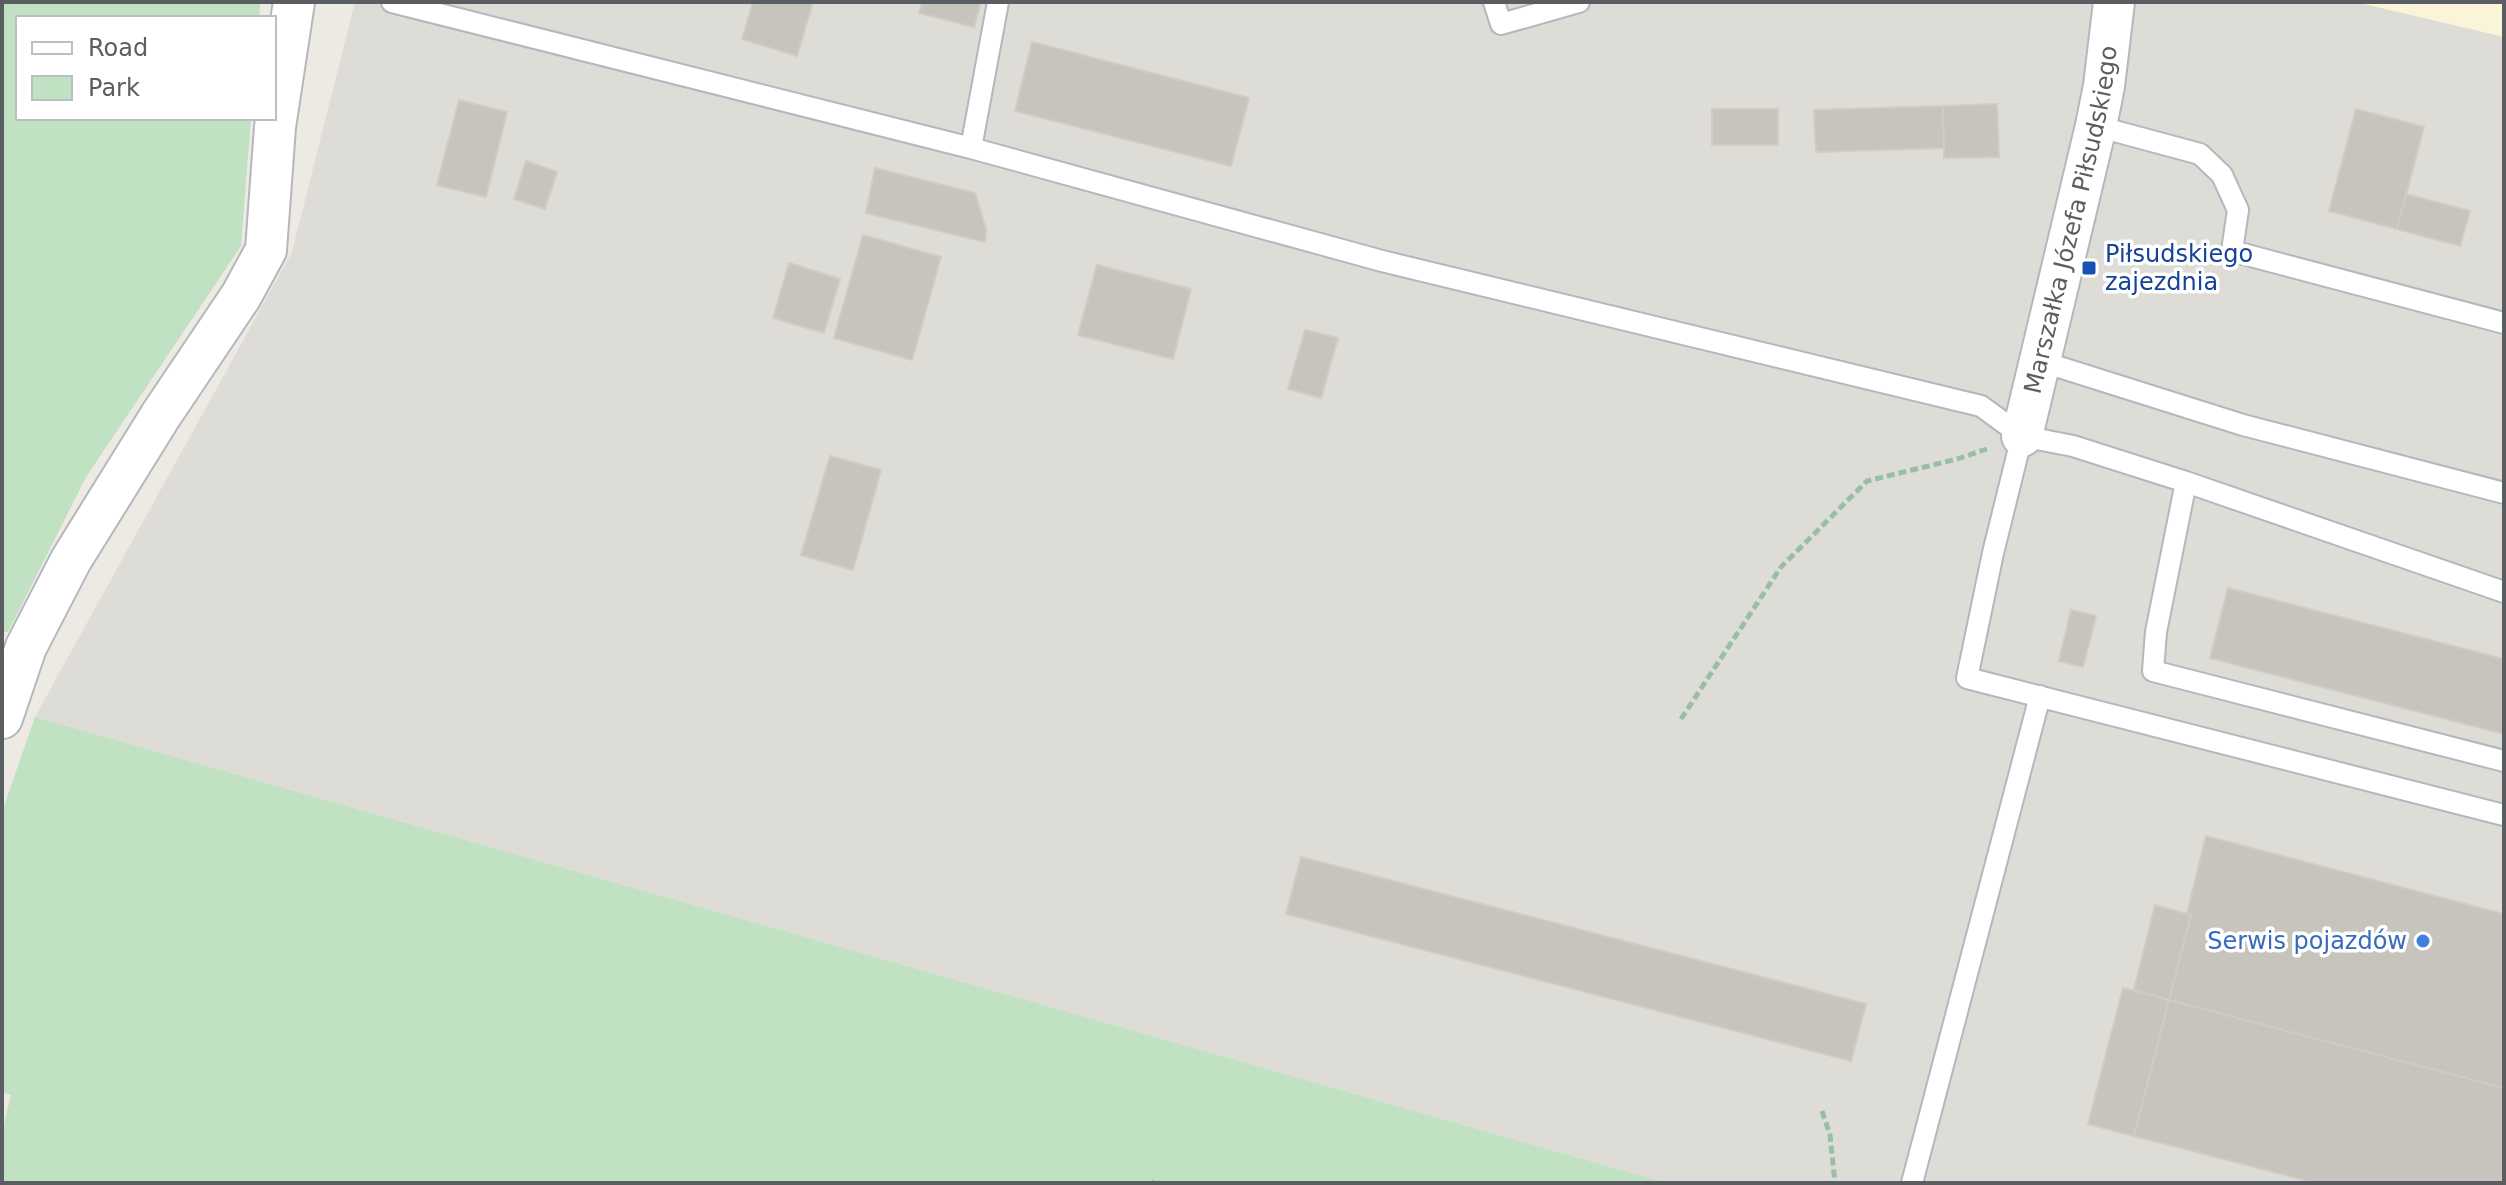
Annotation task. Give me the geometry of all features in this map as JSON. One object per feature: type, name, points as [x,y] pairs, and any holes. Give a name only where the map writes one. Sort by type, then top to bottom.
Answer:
[{"type":"street","points":[[2,718],[26,647],[71,560],[161,415],[241,296],[266,250],[275,127],[294,2]]},
{"type":"street","name":"Marszałka Józefa Piłsudskiego","points":[[2022,436],[2096,126],[2114,2]]},
{"type":"lane","points":[[392,2],[971,148],[1382,261],[1981,406],[2022,436],[2073,446],[2186,482],[2504,592]]},
{"type":"lane","points":[[971,148],[998,2]]},
{"type":"lane","points":[[1494,2],[1501,24],[1579,2]]},
{"type":"lane","points":[[2096,126],[2200,154],[2222,175],[2238,210],[2232,251],[2504,323]]},
{"type":"lane","points":[[2040,361],[2243,425],[2504,493]]},
{"type":"lane","points":[[2022,436],[1967,678],[2504,815]]},
{"type":"lane","points":[[2186,482],[2156,632],[2153,671],[2504,761]]},
{"type":"lane","points":[[1912,1183],[2040,696]]},
{"type":"path","points":[[1681,719],[1781,567],[1867,481],[1957,459],[2022,436]]},
{"type":"path","points":[[1822,1111],[1830,1135],[1835,1183]]},
{"type":"shaded area","points":[[355,2],[2355,2],[2504,37],[2504,1183],[1667,1183],[35,717],[292,252]]},
{"type":"shaded area","points":[[2355,2],[2504,2],[2504,37]]},
{"type":"green space","points":[[2,2],[260,2],[259,16],[16,16],[16,120],[251,120],[241,246],[86,477],[8,632],[2,631]]},
{"type":"green space","points":[[35,717],[1667,1183],[2,1183],[2,1132],[11,1095],[2,1092],[2,812]]},
{"type":"building","points":[[753,2],[813,2],[797,56],[742,39]]},
{"type":"building","points":[[922,2],[981,2],[974,27],[919,13]]},
{"type":"building","points":[[1032,42],[1249,98],[1231,166],[1015,111]]},
{"type":"building","points":[[459,100],[507,112],[486,197],[437,185]]},
{"type":"building","points":[[1997,104],[1999,157],[1944,158],[1943,106]]},
{"type":"building","points":[[1943,106],[1944,148],[1816,152],[1814,110]]},
{"type":"building","points":[[1712,109],[1778,109],[1778,145],[1712,145]]},
{"type":"building","points":[[2356,109],[2424,127],[2397,229],[2329,211]]},
{"type":"building","points":[[526,161],[557,172],[545,209],[514,199]]},
{"type":"building","points":[[875,168],[975,193],[986,229],[985,242],[866,213]]},
{"type":"building","points":[[2406,194],[2470,211],[2460,246],[2397,229]]},
{"type":"building","points":[[863,235],[941,257],[912,360],[834,338]]},
{"type":"building","points":[[789,263],[840,279],[824,333],[773,318]]},
{"type":"building","points":[[1097,265],[1191,289],[1173,359],[1078,335]]},
{"type":"building","points":[[1305,330],[1338,338],[1321,398],[1288,389]]},
{"type":"building","points":[[830,456],[881,470],[853,570],[801,555]]},
{"type":"building","points":[[2228,588],[2504,659],[2504,734],[2210,658]]},
{"type":"building","points":[[2071,610],[2096,616],[2083,667],[2059,661]]},
{"type":"building","points":[[2206,836],[2504,914],[2504,1088],[2169,1000],[2191,915],[2187,913]]},
{"type":"building","points":[[1301,857],[1866,1004],[1851,1061],[1286,914]]},
{"type":"building","points":[[2155,905],[2191,915],[2169,1000],[2134,990]]},
{"type":"building","points":[[2123,988],[2169,1000],[2134,1136],[2088,1124]]},
{"type":"building","points":[[2169,1000],[2504,1088],[2504,1183],[2316,1183],[2134,1136]]},
{"type":"place","name":"Piłsudskiego zajezdnia","points":[[2089,268]]},
{"type":"place","name":"Serwis pojazdów","points":[[2423,941]]}]
